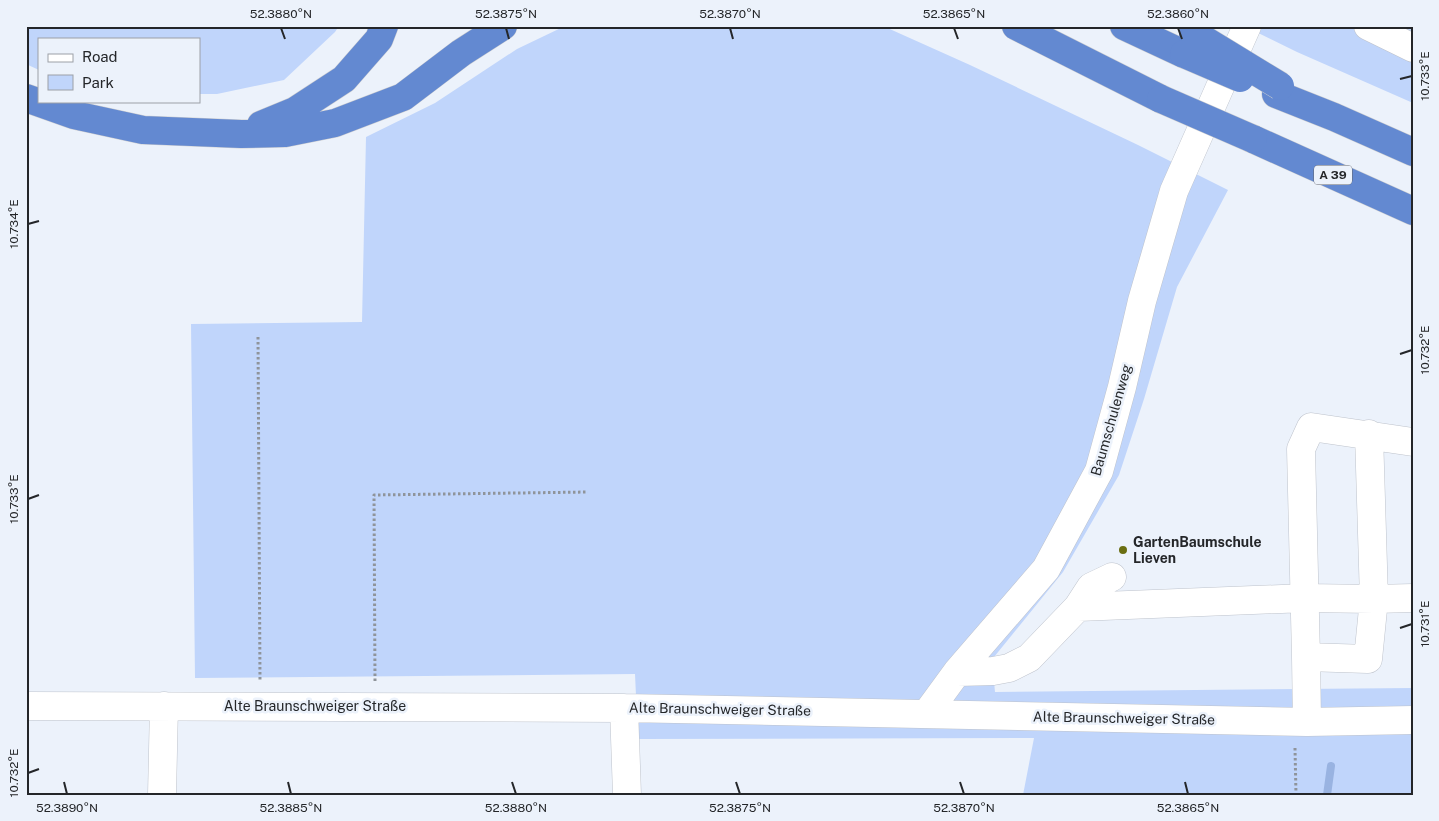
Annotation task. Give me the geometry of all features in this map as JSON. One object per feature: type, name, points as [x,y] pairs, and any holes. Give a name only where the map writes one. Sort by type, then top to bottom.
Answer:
[{"type":"highway","points":[[241,134],[295,111],[344,78],[379,38],[384,26]]},
{"type":"highway","points":[[26,98],[74,115],[143,130],[241,134],[284,133],[335,122],[403,97],[460,53],[502,26]]},
{"type":"highway","name":"A 39","points":[[1016,26],[1161,99],[1413,211]]},
{"type":"highway","points":[[1124,26],[1186,38],[1278,90],[1413,152]]},
{"type":"street","name":"Baumschulenweg","points":[[927,713],[957,672],[1046,569],[1098,471],[1122,387],[1142,301],[1174,192],[1247,26]]},
{"type":"street","points":[[1368,26],[1413,48]]},
{"type":"street","points":[[1299,722],[1306,657],[1301,449],[1311,427],[1413,442]]},
{"type":"street","points":[[1306,657],[1368,659],[1374,599],[1368,434]]},
{"type":"street","points":[[957,672],[993,672],[1009,668],[1029,658],[1078,607],[1091,587],[1112,577]]},
{"type":"street","points":[[1078,607],[1305,598],[1413,598]]},
{"type":"street","name":"Alte Braunschweiger Straße","points":[[26,706],[624,708],[1299,722],[1413,720]]},
{"type":"street","points":[[162,795],[164,706]]},
{"type":"street","points":[[624,708],[627,795]]},
{"type":"path","points":[[258,337],[260,706]]},
{"type":"path","points":[[375,706],[374,495],[588,492]]},
{"type":"path","points":[[1296,795],[1296,756],[1299,722]]},
{"type":"green space","points":[[26,26],[339,26],[284,80],[217,94],[200,94],[200,38],[38,38],[38,70],[26,64]]},
{"type":"green space","points":[[565,26],[883,26],[970,65],[1228,190],[1177,287],[1119,475],[1063,572],[994,657],[995,692],[1413,688],[1413,795],[1023,795],[1034,738],[638,739],[635,674],[195,678],[191,324],[362,322],[366,137],[435,103],[517,49]]},
{"type":"green space","points":[[1244,26],[1413,26],[1413,103],[1297,52]]},
{"type":"waterway","points":[[1327,795],[1331,766]]},
{"type":"place","name":"GartenBaumschule Lieven","points":[[1123,550]]}]
